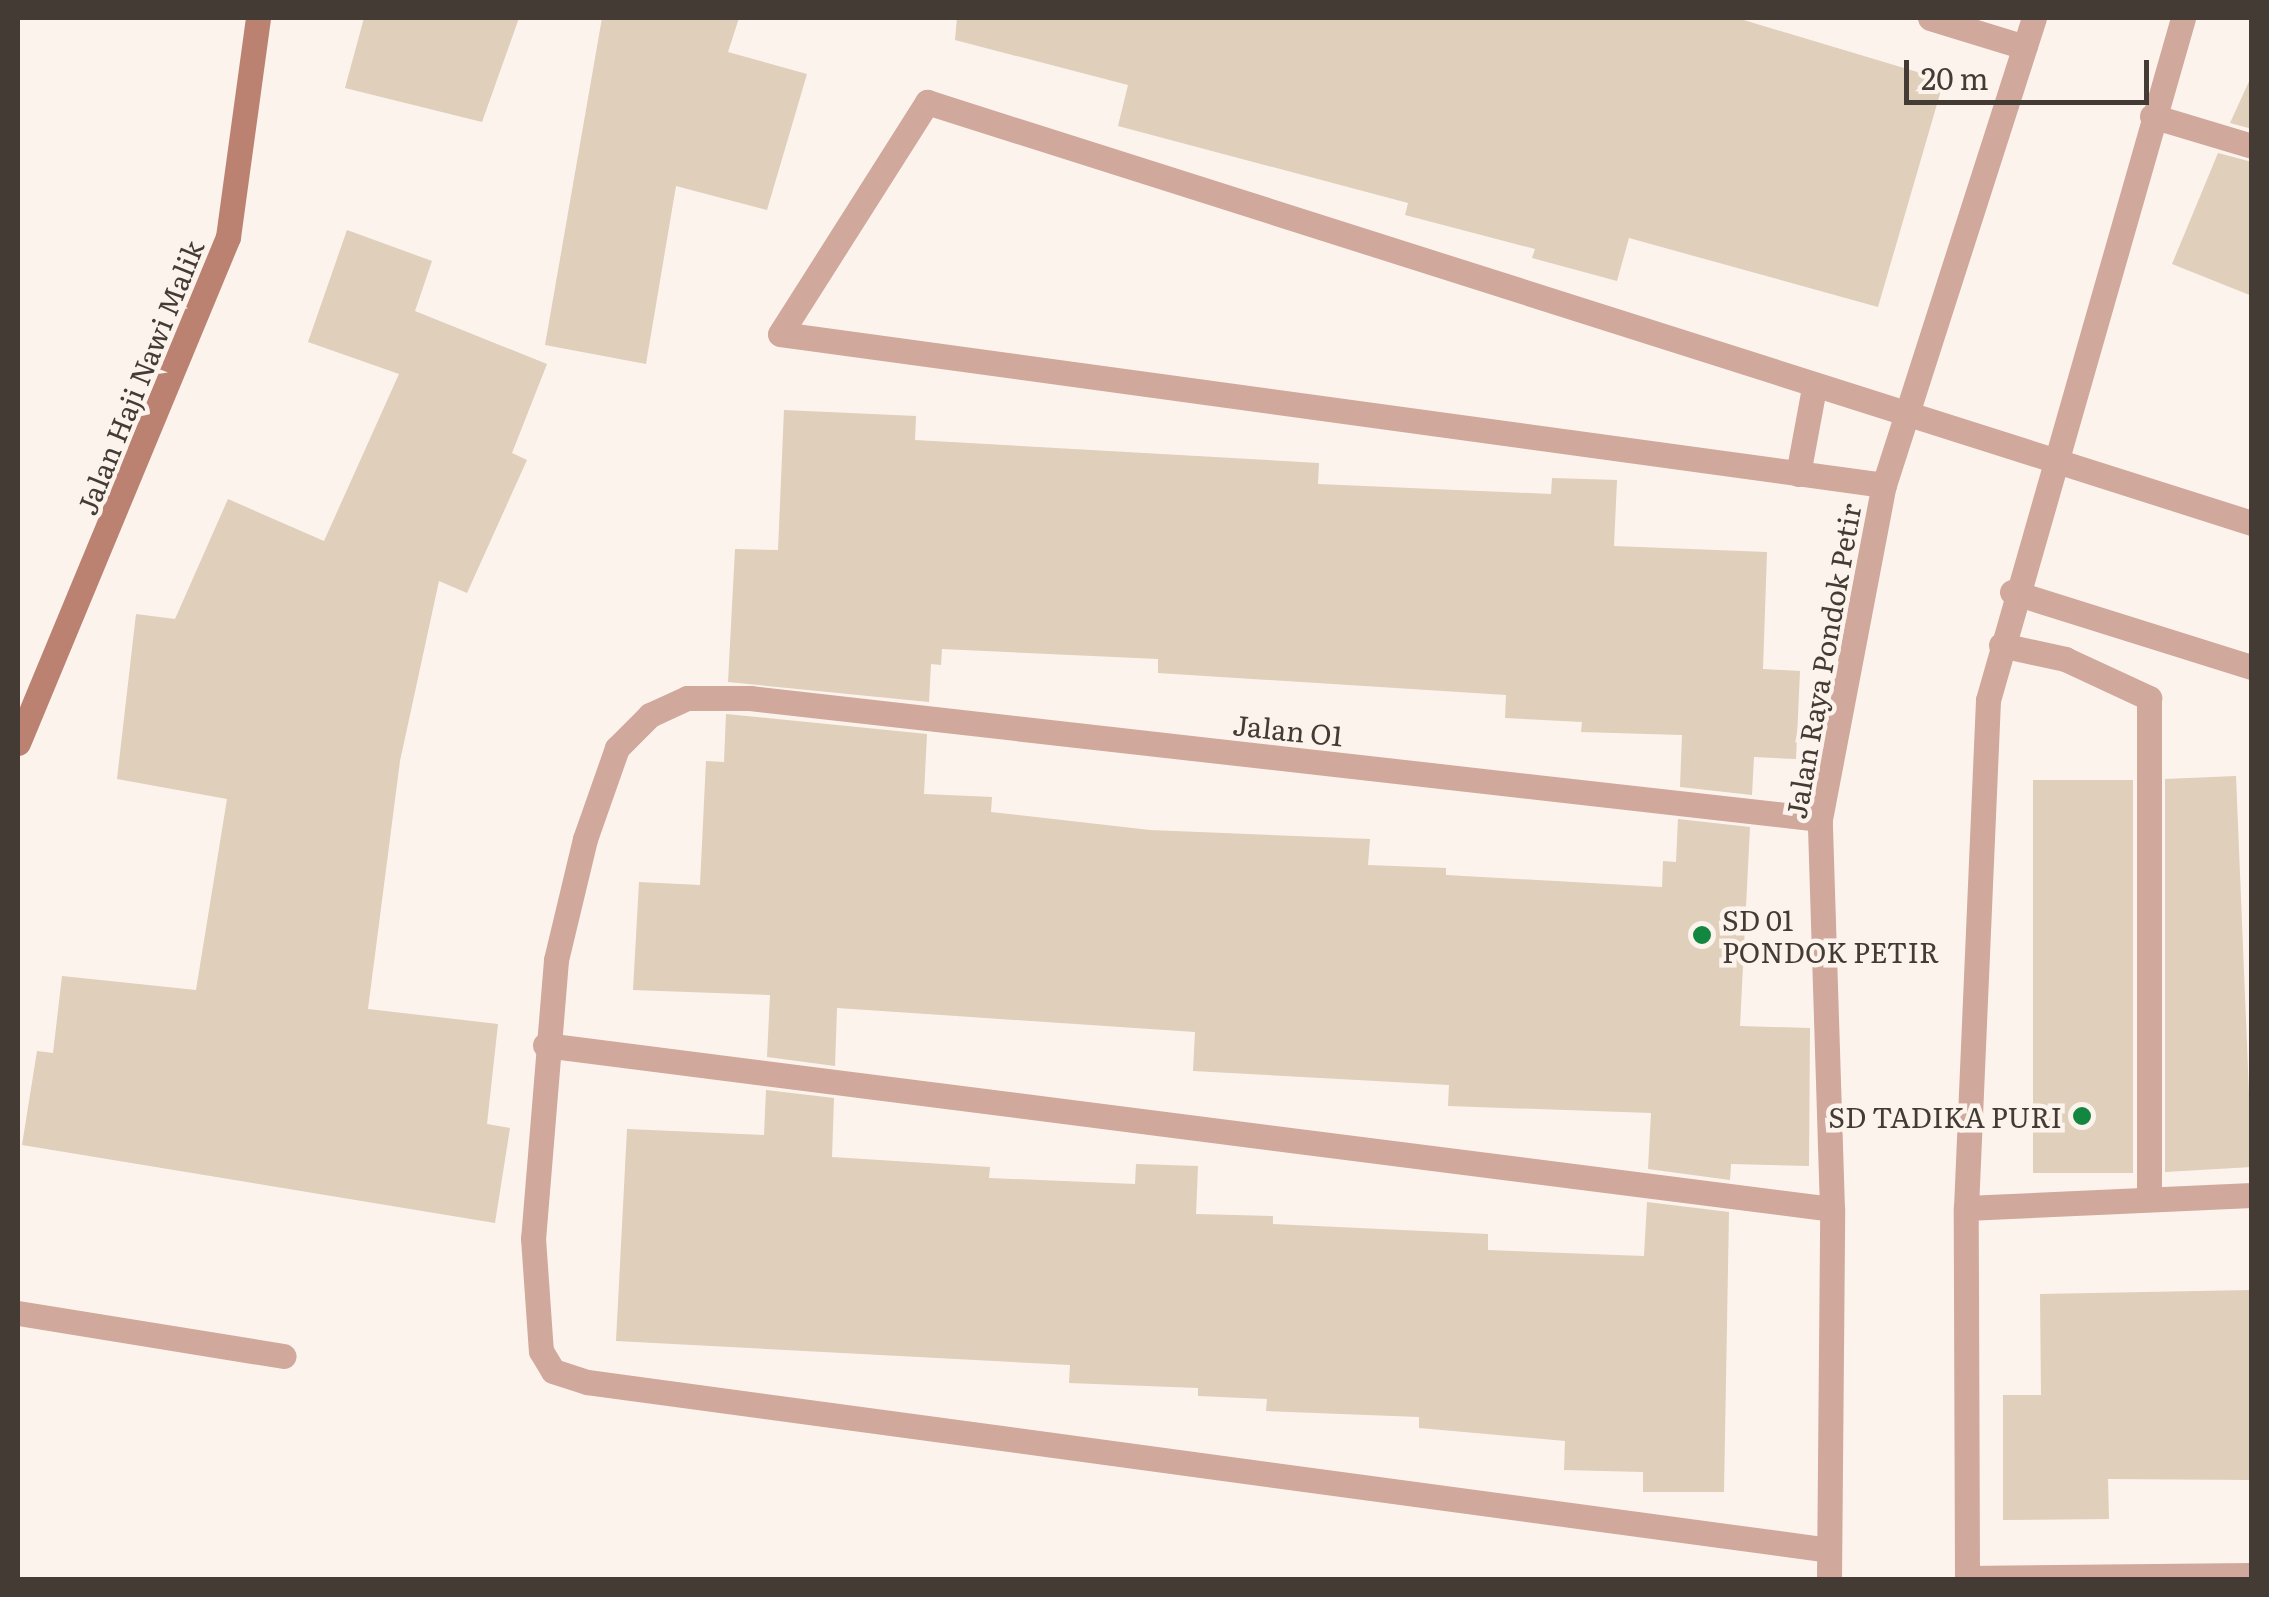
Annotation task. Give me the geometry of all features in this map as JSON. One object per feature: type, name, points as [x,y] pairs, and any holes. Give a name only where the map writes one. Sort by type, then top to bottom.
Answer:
[{"type":"main road","name":"Jalan Haji Nawi Malik","points":[[18,743],[228,237],[258,18]]},
{"type":"street","points":[[1930,18],[2025,47]]},
{"type":"street","name":"Jalan Raya Pondok Petir","points":[[1829,1580],[1832,1209],[1820,820],[1884,486],[1916,420],[2034,18]]},
{"type":"street","points":[[2183,18],[2052,474],[2016,583],[2001,645],[1978,799],[1966,1208],[1967,1579],[2252,1575]]},
{"type":"street","points":[[1884,486],[780,334],[927,102],[2027,456],[2052,474],[2252,523]]},
{"type":"street","points":[[2152,116],[2252,146]]},
{"type":"street","points":[[1798,474],[1814,388]]},
{"type":"street","points":[[2016,583],[2252,668]]},
{"type":"street","points":[[2001,645],[2065,659],[2149,698],[2149,1199]]},
{"type":"street","name":"Jalan O1","points":[[1820,820],[750,698],[688,698],[650,716],[618,748],[556,960],[545,1045],[533,1238],[541,1352],[552,1371],[675,1396],[1829,1550]]},
{"type":"street","points":[[545,1045],[1832,1209]]},
{"type":"street","points":[[1966,1208],[2252,1195]]},
{"type":"street","points":[[18,1313],[284,1356]]},
{"type":"building","points":[[364,18],[519,18],[482,122],[345,88]]},
{"type":"building","points":[[602,18],[739,18],[728,52],[807,74],[767,210],[676,186],[646,364],[545,345]]},
{"type":"building","points":[[957,18],[1737,18],[1944,80],[1878,307],[1629,238],[1617,281],[1532,258],[1535,249],[1405,215],[1408,203],[1118,126],[1128,85],[955,40]]},
{"type":"building","points":[[2252,75],[2252,129],[2230,123]]},
{"type":"building","points":[[2218,153],[2252,162],[2252,296],[2172,264]]},
{"type":"building","points":[[347,230],[432,261],[415,311],[547,364],[512,453],[527,460],[467,593],[439,581],[400,761],[368,1009],[498,1024],[487,1124],[510,1128],[495,1223],[22,1145],[37,1051],[53,1053],[62,976],[196,990],[227,799],[117,779],[136,614],[175,619],[228,499],[324,541],[399,374],[308,342]]},
{"type":"building","points":[[784,410],[916,416],[915,440],[1319,463],[1318,484],[1551,494],[1552,478],[1617,480],[1614,546],[1767,552],[1763,669],[1800,671],[1796,759],[1754,757],[1752,795],[1680,787],[1682,735],[1581,732],[1582,722],[1505,718],[1506,695],[1158,673],[1158,659],[942,649],[941,665],[931,664],[929,702],[728,682],[735,549],[778,550]]},
{"type":"building","points":[[726,714],[927,734],[924,794],[992,797],[991,812],[1150,830],[1370,839],[1368,865],[1446,868],[1446,875],[1662,887],[1663,861],[1676,862],[1678,819],[1750,827],[1740,1026],[1810,1028],[1809,1166],[1731,1164],[1730,1180],[1648,1169],[1651,1113],[1448,1106],[1449,1085],[1193,1071],[1195,1032],[837,1008],[835,1066],[767,1057],[770,995],[633,990],[639,882],[700,885],[706,761],[724,762]]},
{"type":"building","points":[[2236,776],[2252,1167],[2165,1172],[2165,779]]},
{"type":"building","points":[[2033,780],[2133,780],[2133,1173],[2033,1173]]},
{"type":"building","points":[[766,1090],[834,1098],[832,1157],[990,1167],[989,1178],[1135,1184],[1136,1164],[1198,1166],[1196,1214],[1273,1216],[1273,1224],[1488,1234],[1488,1250],[1644,1256],[1647,1202],[1729,1212],[1724,1492],[1643,1492],[1643,1472],[1564,1470],[1565,1441],[1419,1428],[1419,1417],[1266,1411],[1267,1399],[1198,1396],[1198,1388],[1069,1383],[1070,1365],[616,1341],[627,1129],[764,1135]]},
{"type":"building","points":[[2252,1290],[2252,1480],[2108,1479],[2109,1519],[2003,1520],[2003,1395],[2041,1395],[2040,1294]]},
{"type":"place","name":"SD 01 PONDOK PETIR","points":[[1702,935]]},
{"type":"place","name":"SD TADIKA PURI","points":[[2082,1116]]}]
